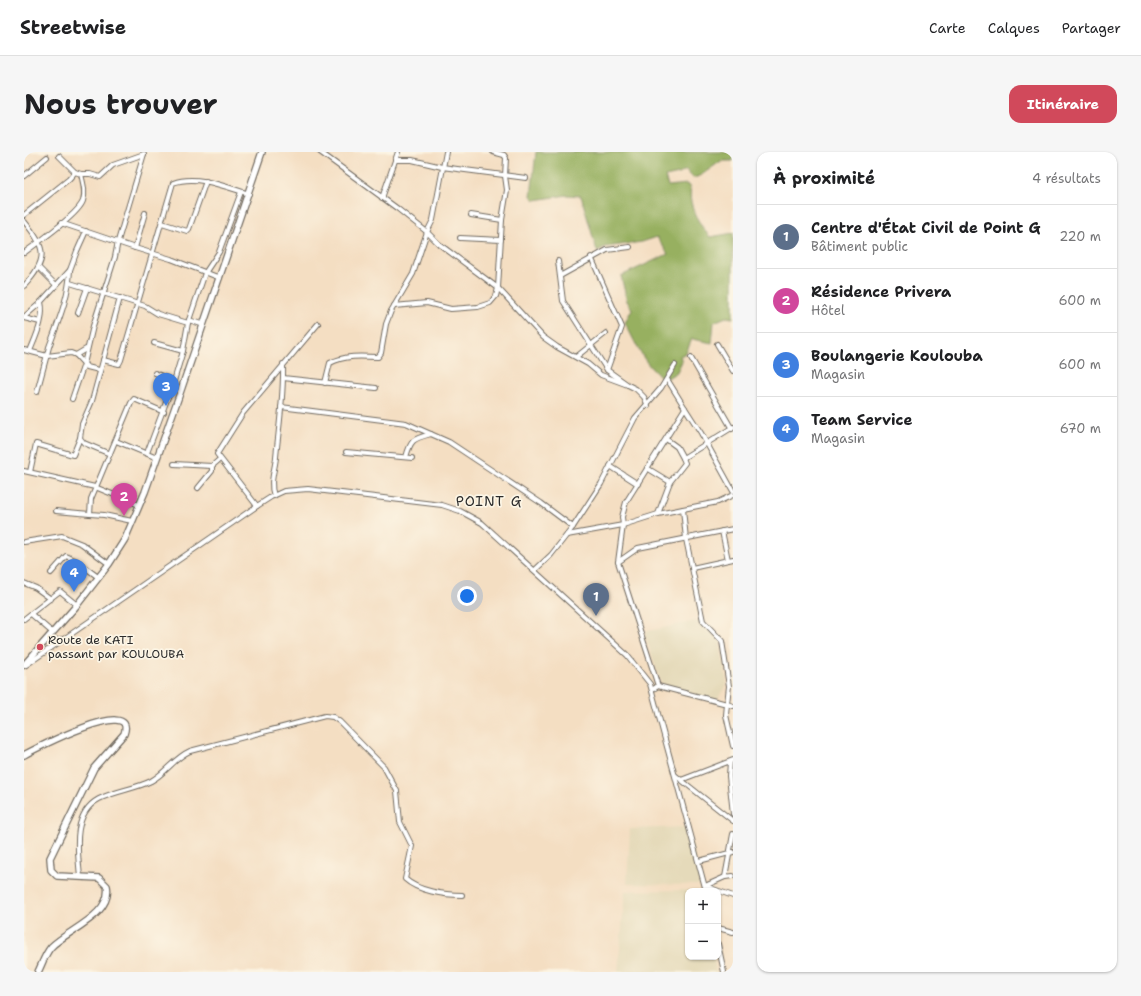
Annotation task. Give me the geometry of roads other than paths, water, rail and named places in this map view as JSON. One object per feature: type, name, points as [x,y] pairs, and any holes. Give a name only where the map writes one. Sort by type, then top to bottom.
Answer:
[{"type":"highway","points":[[24,665],[77,605],[109,564],[125,539],[157,458],[249,194],[262,152]]},
{"type":"highway","points":[[24,755],[96,723],[118,720],[125,724],[124,734],[94,768],[50,858],[50,866],[56,876],[94,877],[103,880],[107,886],[107,896],[101,906],[87,922],[51,947],[38,972]]},
{"type":"street","points":[[320,152],[427,232],[439,244],[498,288],[543,337],[557,347],[576,357],[601,375],[636,390],[644,397],[648,406]]},
{"type":"street","points":[[382,198],[398,152]]},
{"type":"street","points":[[325,382],[330,364],[338,359],[350,357],[378,357],[381,353],[386,324],[394,306],[413,274],[427,232],[433,220],[446,152]]},
{"type":"street","points":[[394,306],[427,303],[451,309],[478,307],[490,303],[496,296],[498,288],[502,220],[507,190],[505,156],[492,152]]},
{"type":"street","points":[[59,156],[75,172],[100,177],[113,165],[144,153]]},
{"type":"street","points":[[72,399],[84,364],[86,349],[115,257],[118,241],[144,153]]},
{"type":"street","points":[[24,176],[48,157]]},
{"type":"street","points":[[395,160],[412,160],[442,167],[526,178]]},
{"type":"street","points":[[24,214],[69,179],[75,172]]},
{"type":"street","points":[[24,253],[76,211],[83,202],[84,185],[81,174]]},
{"type":"street","points":[[103,360],[119,364],[173,183],[179,180],[206,181],[249,194]]},
{"type":"street","points":[[162,223],[187,231],[190,229],[206,181]]},
{"type":"street","points":[[147,453],[164,412],[174,381],[183,351],[188,322],[205,273],[219,252],[241,192]]},
{"type":"street","points":[[135,248],[145,213]]},
{"type":"street","points":[[471,215],[502,220]]},
{"type":"street","points":[[24,221],[40,241],[41,254],[38,268],[24,286]]},
{"type":"street","points":[[61,223],[153,253],[220,278]]},
{"type":"street","points":[[37,392],[70,283],[70,270],[76,251],[86,231]]},
{"type":"street","points":[[460,238],[501,240]]},
{"type":"street","points":[[560,276],[591,257],[606,250],[630,247]]},
{"type":"street","points":[[591,257],[622,327],[608,370]]},
{"type":"street","points":[[558,261],[563,301],[608,370],[628,386]]},
{"type":"street","points":[[38,268],[55,284]]},
{"type":"street","points":[[24,317],[41,302],[55,284],[70,270]]},
{"type":"street","points":[[70,283],[137,303],[158,314],[204,325]]},
{"type":"street","points":[[78,313],[87,288]]},
{"type":"street","points":[[30,472],[36,444],[73,455],[80,438],[82,424],[92,401],[99,370],[120,298]]},
{"type":"street","points":[[30,351],[43,310],[41,302]]},
{"type":"street","points":[[24,310],[28,314]]},
{"type":"street","points":[[24,317],[40,322]]},
{"type":"street","points":[[257,506],[217,454],[243,412],[318,324]]},
{"type":"street","points":[[576,357],[606,333]]},
{"type":"street","points":[[154,343],[183,351]]},
{"type":"street","points":[[717,344],[733,371]]},
{"type":"street","points":[[76,355],[86,349]]},
{"type":"street","points":[[24,350],[47,356],[71,353],[76,355],[87,367],[99,370]]},
{"type":"street","points":[[683,458],[733,428],[691,358]]},
{"type":"street","points":[[274,496],[271,486],[275,466],[282,407],[283,364]]},
{"type":"street","points":[[535,570],[551,555],[573,527],[601,484],[635,418],[648,406],[676,365]]},
{"type":"street","points":[[155,373],[174,381]]},
{"type":"street","points":[[283,378],[376,388]]},
{"type":"street","points":[[667,380],[707,443],[733,491]]},
{"type":"street","points":[[90,514],[91,499],[95,487],[116,441],[131,402],[134,399],[164,412]]},
{"type":"street","points":[[282,407],[406,423],[449,442],[541,503],[573,527]]},
{"type":"street","points":[[658,686],[618,562],[623,525],[622,517],[626,502],[685,408]]},
{"type":"street","points":[[406,457],[411,442],[414,439],[431,434]]},
{"type":"street","points":[[80,438],[84,443],[110,454]]},
{"type":"street","points":[[658,514],[662,498],[670,482],[684,465],[683,458],[677,447],[666,439]]},
{"type":"street","points":[[116,441],[157,458]]},
{"type":"street","points":[[346,452],[412,458]]},
{"type":"street","points":[[198,488],[208,477],[212,466],[220,459]]},
{"type":"street","points":[[174,464],[212,466]]},
{"type":"street","points":[[610,466],[638,484]]},
{"type":"street","points":[[647,468],[670,482]]},
{"type":"street","points":[[24,471],[95,487],[139,505]]},
{"type":"street","points":[[24,665],[71,635],[257,506],[284,491],[308,489],[442,505],[460,511],[482,523],[627,655],[643,675],[652,690],[699,861],[705,888]]},
{"type":"street","points":[[567,535],[623,525],[658,514],[718,502],[733,495]]},
{"type":"street","points":[[683,509],[686,538],[703,621],[722,641],[731,681],[726,704],[726,715],[733,746]]},
{"type":"street","points":[[56,511],[104,515],[132,521]]},
{"type":"street","points":[[618,562],[638,548],[733,529]]},
{"type":"street","points":[[692,568],[730,559],[722,531]]},
{"type":"street","points":[[24,542],[62,536],[82,544],[109,564]]},
{"type":"street","points":[[52,573],[66,556],[75,560],[98,577]]},
{"type":"street","points":[[24,583],[36,588],[51,599]]},
{"type":"street","points":[[24,619],[60,591],[77,605]]},
{"type":"street","points":[[31,614],[58,640],[71,635]]},
{"type":"street","points":[[652,690],[658,686],[733,706]]},
{"type":"street","points":[[80,877],[77,837],[82,816],[90,806],[99,799],[151,781],[179,756],[190,751],[325,716],[333,717],[340,722],[384,767],[391,778],[397,791],[400,822],[412,846],[405,879],[412,885],[448,894],[462,894]]},
{"type":"street","points":[[681,780],[732,761]]},
{"type":"street","points":[[732,761],[729,776],[733,814]]},
{"type":"street","points":[[674,774],[733,821]]},
{"type":"street","points":[[725,877],[731,853],[733,834]]},
{"type":"street","points":[[699,861],[731,853]]},
{"type":"street","points":[[707,888],[725,877],[733,876]]},
{"type":"street","points":[[721,893],[733,896]]},
{"type":"street","points":[[721,929],[733,932]]},
{"type":"street","points":[[721,958],[724,972]]},
{"type":"place","name":"Boulangerie Koulouba","points":[[166,406]]},
{"type":"place","name":"Résidence Privera","points":[[124,516]]},
{"type":"place","name":"Team Service","points":[[74,592]]},
{"type":"place","name":"Centre d'État Civil de Point G","points":[[596,616]]},
{"type":"place","name":"Route de KATI passant par KOULOUBA","points":[[40,647]]},
{"type":"district","name":"POINT G","points":[[489,501]]}]
